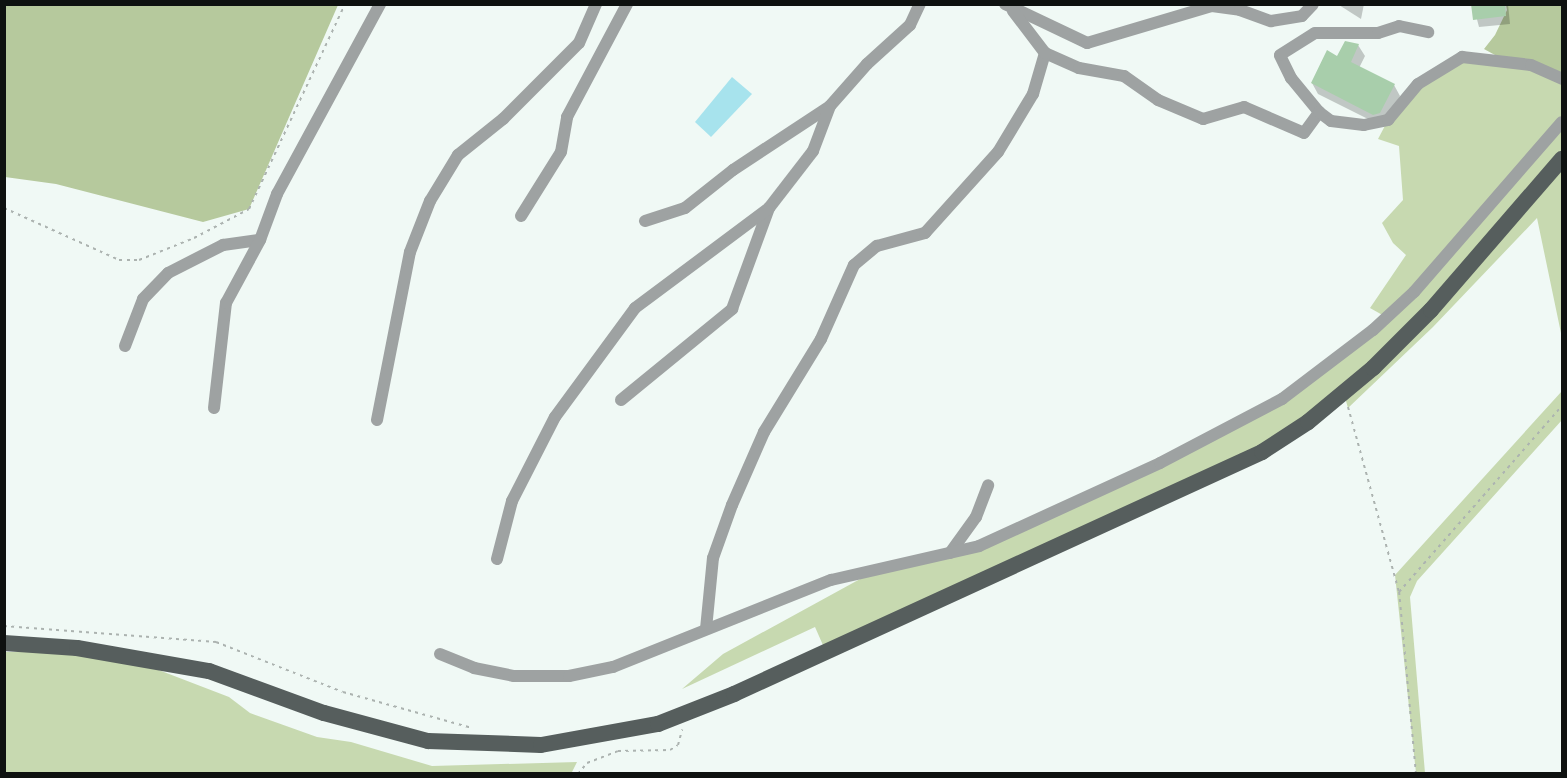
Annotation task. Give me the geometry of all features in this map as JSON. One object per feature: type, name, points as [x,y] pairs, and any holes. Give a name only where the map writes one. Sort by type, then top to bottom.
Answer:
[{"type":"main road","points":[[4,643],[78,648],[209,671],[324,712],[428,741],[541,745],[598,738],[681,715],[1262,453],[1344,393],[1431,310],[1563,159]]},
{"type":"street","points":[[214,408],[226,303],[260,240],[277,194],[380,4]]},
{"type":"street","points":[[377,420],[410,252],[430,201],[458,155],[503,119],[579,43],[596,4]]},
{"type":"street","points":[[521,216],[561,152],[567,117],[627,4]]},
{"type":"street","points":[[645,222],[685,208],[733,171],[830,106],[867,64],[910,25],[920,4]]},
{"type":"street","points":[[1009,8],[1087,43],[1212,6],[1240,10],[1271,21],[1302,16],[1313,4]]},
{"type":"street","points":[[1009,8],[1046,53],[1078,68],[1124,76],[1158,99],[1203,119],[1244,107],[1304,133],[1319,112]]},
{"type":"street","points":[[1428,32],[1399,26],[1378,33],[1315,33],[1280,55],[1291,78],[1319,112],[1331,121],[1364,125],[1388,120],[1418,84],[1462,57],[1531,65],[1563,79]]},
{"type":"street","points":[[706,629],[712,558],[732,505],[764,432],[821,339],[854,265],[877,246],[925,233],[972,183],[998,152],[1032,94],[1046,53]]},
{"type":"street","points":[[496,559],[512,501],[555,417],[635,308],[768,208],[813,151],[830,106]]},
{"type":"street","points":[[440,654],[474,668],[514,676],[569,676],[613,667],[831,580],[979,546],[1160,463],[1282,399],[1373,330],[1414,292],[1563,122]]},
{"type":"street","points":[[621,400],[732,309],[768,208]]},
{"type":"street","points":[[126,346],[143,299],[168,273],[223,245],[260,240]]},
{"type":"street","points":[[950,553],[976,517],[987,484]]},
{"type":"path","points":[[4,208],[119,260],[139,260],[194,238],[249,209],[345,4]]},
{"type":"path","points":[[1344,393],[1400,592],[1416,774]]},
{"type":"path","points":[[1400,592],[1563,406]]},
{"type":"path","points":[[4,626],[216,642],[343,692],[475,729]]},
{"type":"path","points":[[578,774],[587,763],[618,751],[670,750],[683,735],[681,715]]},
{"type":"green space","points":[[5,4],[338,5],[249,209],[203,222],[56,184],[5,177]]},
{"type":"green space","points":[[1506,5],[1562,5],[1562,79],[1506,61],[1484,49],[1495,35],[1507,10]]},
{"type":"green space","points":[[1462,57],[1506,61],[1562,79],[1562,338],[1537,218],[1433,327],[1348,408],[1344,394],[1308,422],[826,652],[815,627],[682,689],[723,654],[882,567],[979,546],[1282,399],[1386,317],[1370,308],[1406,255],[1393,243],[1382,223],[1403,200],[1399,146],[1378,139],[1388,120],[1418,84]]},
{"type":"green space","points":[[1562,391],[1562,420],[1417,581],[1410,597],[1425,773],[1416,773],[1395,575]]},
{"type":"green space","points":[[4,652],[77,652],[130,659],[229,697],[250,713],[317,737],[351,742],[432,766],[577,762],[571,774],[5,773]]},
{"type":"water","points":[[732,77],[752,94],[711,137],[695,122]]},
{"type":"building","points":[[1471,4],[1505,4],[1506,16],[1473,20]]},
{"type":"building","points":[[1345,41],[1359,44],[1351,62],[1395,84],[1380,113],[1373,115],[1311,83],[1327,50],[1337,56]]}]
